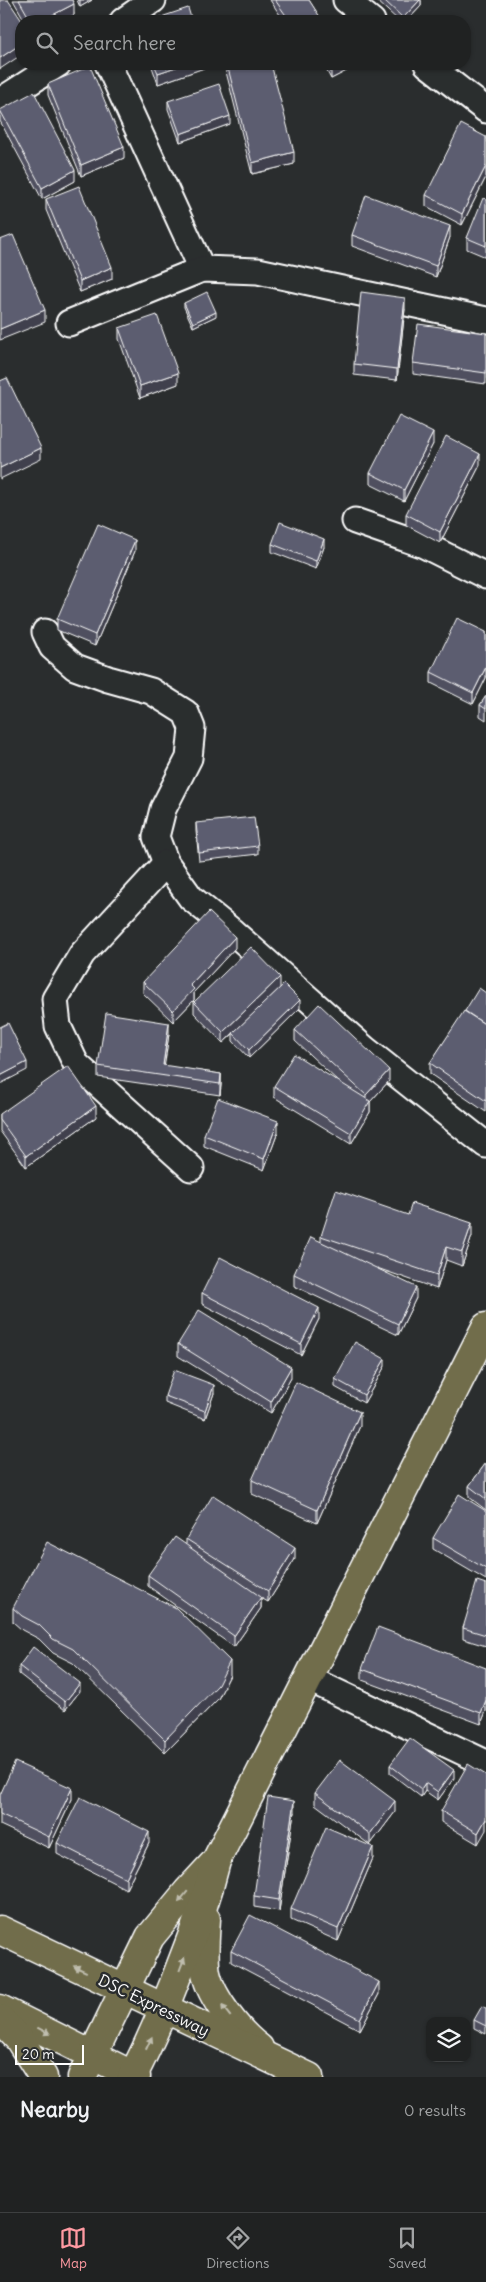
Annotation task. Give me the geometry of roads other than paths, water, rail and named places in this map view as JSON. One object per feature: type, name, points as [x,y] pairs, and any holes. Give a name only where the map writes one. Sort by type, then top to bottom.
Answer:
[{"type":"main road","points":[[0,2009],[87,2066],[134,2077],[164,2010],[207,1899],[216,1861],[486,1329]]},
{"type":"main road","points":[[87,2066],[150,1937],[216,1861]]},
{"type":"main road","points":[[207,1899],[206,1966],[215,1997],[254,2044],[298,2072]]},
{"type":"main road","name":"DSC Expressway","points":[[0,1930],[164,2010],[298,2072]]},
{"type":"main road","points":[[0,2019],[19,2039],[43,2077]]},
{"type":"street","points":[[132,15],[153,0]]},
{"type":"street","points":[[346,0],[365,15]]},
{"type":"street","points":[[0,101],[49,70]]},
{"type":"street","points":[[111,70],[202,269]]},
{"type":"street","points":[[435,70],[486,110]]},
{"type":"street","points":[[69,323],[202,269],[258,271],[486,320]]},
{"type":"street","points":[[356,521],[424,545],[486,576]]},
{"type":"street","points":[[45,632],[52,647],[75,666],[108,679],[151,691],[186,713],[192,728],[189,758],[164,809],[156,837],[166,863],[191,898],[233,932],[365,1049],[486,1145]]},
{"type":"street","points":[[166,863],[82,954],[54,999],[58,1026],[76,1064],[191,1168]]},
{"type":"street","points":[[309,1679],[486,1762]]}]
